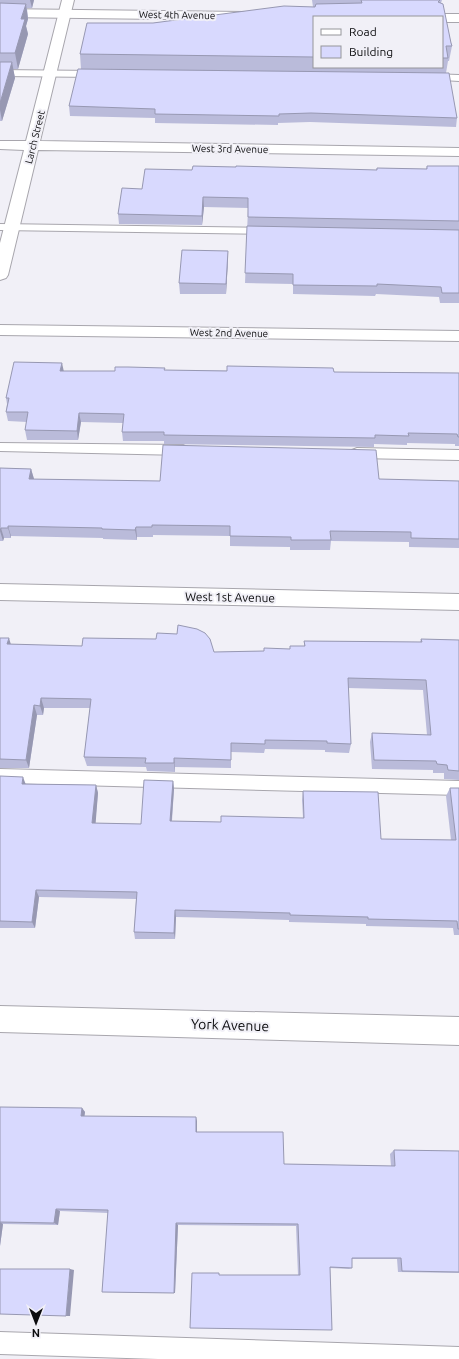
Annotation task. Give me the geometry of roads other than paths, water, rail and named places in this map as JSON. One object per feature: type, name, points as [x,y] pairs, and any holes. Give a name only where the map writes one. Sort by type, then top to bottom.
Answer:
[{"type":"street","name":"West 4th Avenue","points":[[0,13],[66,7],[253,16]]},
{"type":"street","name":"Larch Street","points":[[0,275],[6,227],[33,146],[66,7]]},
{"type":"street","points":[[443,18],[459,18]]},
{"type":"street","name":"West 3rd Avenue","points":[[0,146],[459,152]]},
{"type":"street","name":"West 2nd Avenue","points":[[0,330],[459,336]]},
{"type":"street","name":"West 1st Avenue","points":[[0,592],[459,602]]},
{"type":"street","name":"York Avenue","points":[[0,1019],[459,1031]]},
{"type":"lane","points":[[0,73],[109,74]]},
{"type":"lane","points":[[419,77],[459,78]]},
{"type":"lane","points":[[6,227],[278,232]]},
{"type":"lane","points":[[0,447],[198,450]]},
{"type":"lane","points":[[348,453],[459,455]]},
{"type":"lane","points":[[0,776],[459,788]]},
{"type":"lane","points":[[0,1343],[459,1358]]}]
